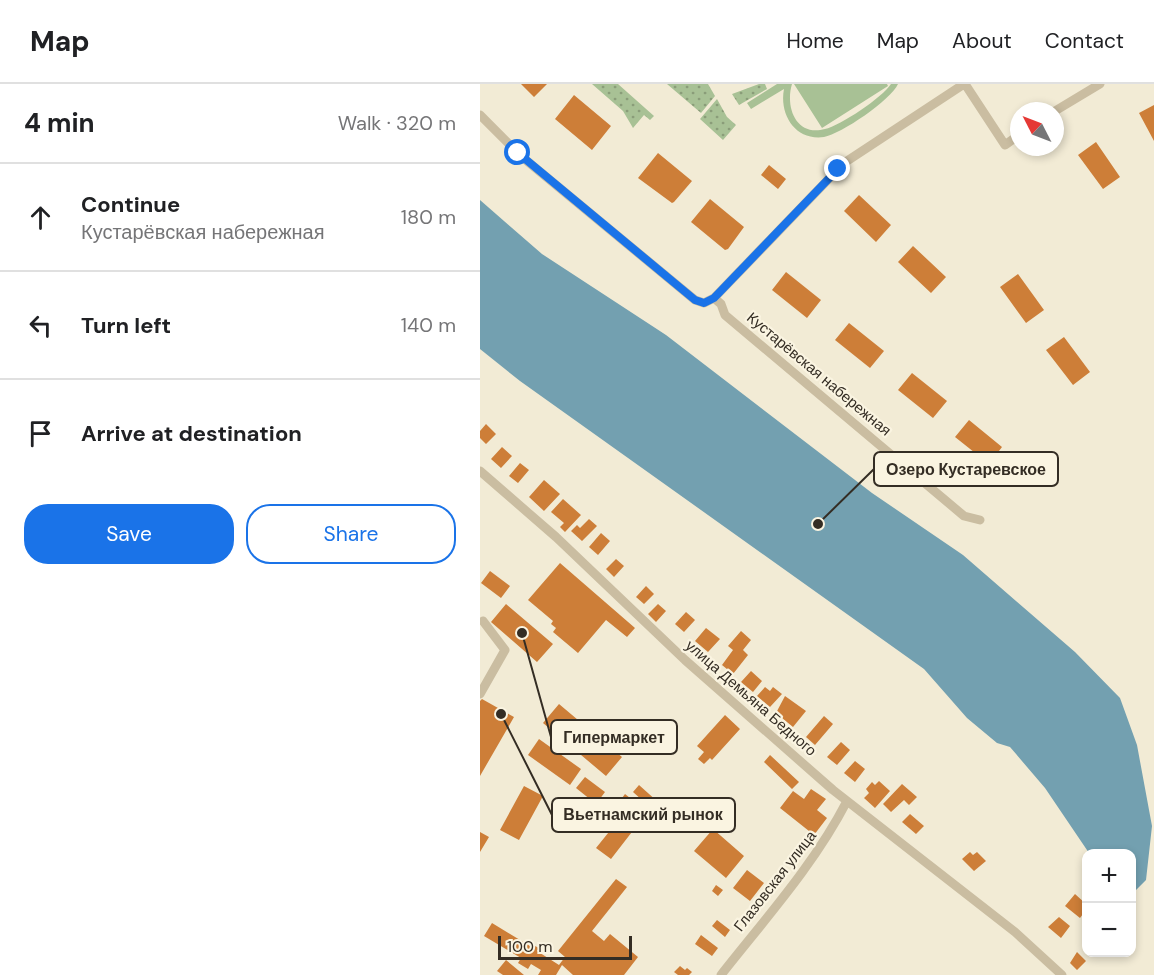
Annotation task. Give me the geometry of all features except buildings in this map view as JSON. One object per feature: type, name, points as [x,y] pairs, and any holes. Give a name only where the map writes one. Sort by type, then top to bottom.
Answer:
[{"type":"street","points":[[480,115],[521,156],[695,300],[704,303],[714,298],[852,157],[964,84],[1005,145],[1010,141]]},
{"type":"street","points":[[1064,106],[1100,84]]},
{"type":"street","name":"Кустарёвская набережная","points":[[714,298],[721,304],[725,315],[964,516],[980,520]]},
{"type":"street","name":"улица Демьяна Бедного","points":[[480,471],[555,537],[684,660],[847,801],[1015,932],[1062,975]]},
{"type":"street","points":[[480,694],[505,650],[483,621]]},
{"type":"street","name":"Глазовская улица","points":[[720,975],[829,835],[847,801]]},
{"type":"green space","points":[[592,84],[618,84],[654,116],[650,120],[644,115],[633,128],[623,111]]},
{"type":"green space","points":[[667,84],[708,84],[715,96],[701,113]]},
{"type":"green space","points":[[765,84],[767,89],[739,105],[732,94]]},
{"type":"green space","points":[[777,84],[792,84],[790,102],[795,118],[807,129],[815,130],[841,123],[871,103],[891,84],[898,84],[886,99],[842,130],[824,137],[814,137],[805,135],[791,124],[784,108],[784,89],[751,109],[747,103]]},
{"type":"green space","points":[[794,84],[887,84],[888,86],[822,128]]},
{"type":"green space","points":[[717,99],[727,117],[736,125],[723,140],[700,119]]},
{"type":"water","points":[[480,200],[542,254],[666,335],[872,493],[963,555],[1075,652],[1120,698],[1137,745],[1152,826],[1146,880],[1136,890],[1136,849],[1086,849],[1045,788],[1010,747],[997,743],[967,718],[924,669],[520,381],[480,349]]},
{"type":"place","name":"Озеро Кустаревское","points":[[818,524]]},
{"type":"place","name":"Гипермаркет","points":[[522,633]]},
{"type":"place","name":"Вьетнамский рынок","points":[[501,714]]},
{"type":"route","points":[[518,153],[700,303],[709,302],[714,298],[838,169]]}]
